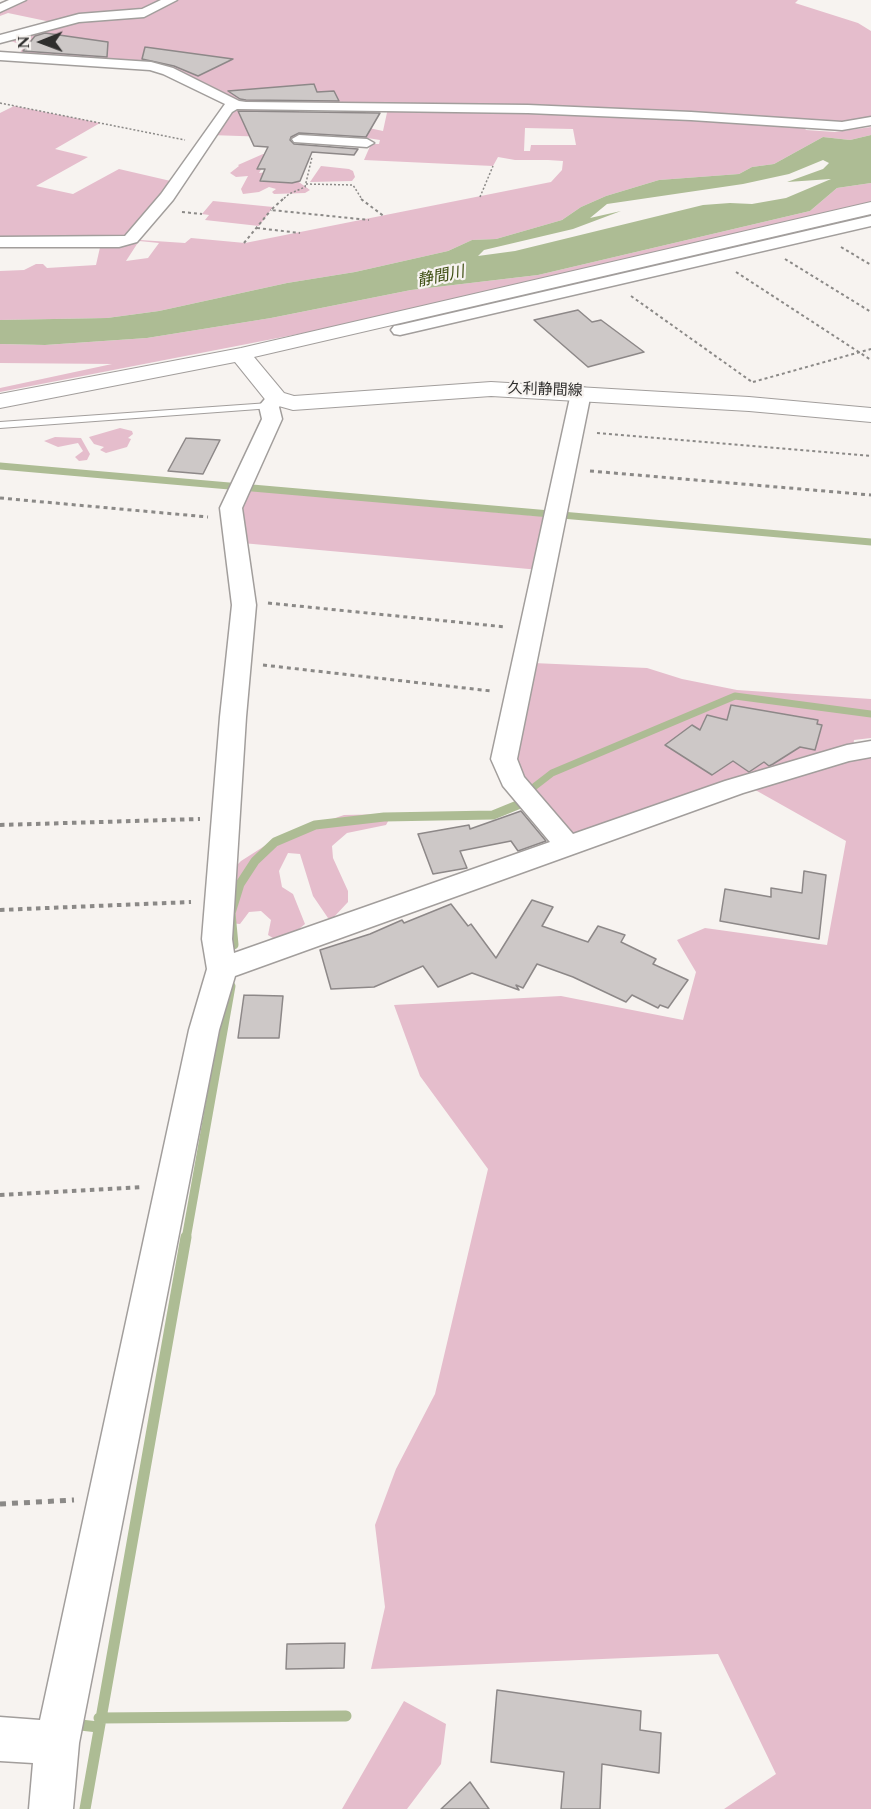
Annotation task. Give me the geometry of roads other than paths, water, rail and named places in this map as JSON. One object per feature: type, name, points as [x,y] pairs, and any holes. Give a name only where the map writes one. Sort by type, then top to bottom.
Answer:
[{"type":"main road","points":[[0,401],[241,354],[871,208]]},
{"type":"main road","points":[[241,354],[273,402]]},
{"type":"main road","name":"久利静間線","points":[[273,402],[293,403],[491,389],[581,393],[871,415]]},
{"type":"street","points":[[0,8],[20,0]]},
{"type":"street","points":[[0,39],[79,18],[144,13],[171,0]]},
{"type":"street","points":[[0,67],[7,56],[151,66],[168,71],[235,104],[261,107],[528,109],[691,116],[842,126],[871,121]]},
{"type":"street","points":[[0,242],[118,242],[131,239],[166,197],[227,109],[235,104]]},
{"type":"street","points":[[299,107],[299,156]]},
{"type":"street","points":[[299,139],[367,143]]},
{"type":"street","points":[[400,330],[871,221]]},
{"type":"street","points":[[568,846],[512,780],[504,759],[581,393]]},
{"type":"street","points":[[51,1809],[57,1743],[204,1030],[222,969],[217,939],[244,600],[238,497],[272,419],[273,402]]},
{"type":"street","points":[[222,969],[734,787],[847,753],[871,749]]},
{"type":"street","points":[[0,1739],[57,1743]]},
{"type":"lane","points":[[0,426],[273,402]]},
{"type":"water","name":"静間川","points":[[871,135],[871,183],[837,188],[810,211],[538,275],[411,290],[271,318],[147,338],[45,345],[0,344],[0,320],[107,318],[159,311],[287,283],[355,272],[448,251],[472,240],[496,239],[562,220],[581,207],[606,196],[659,180],[739,174],[752,167],[774,164],[823,137],[850,140]],"holes":[[[823,160],[829,163],[823,169],[787,182],[831,179],[786,198],[752,204],[703,205],[515,251],[478,256],[484,250],[573,229],[621,211],[590,218],[607,204],[743,184],[789,174]]]},
{"type":"waterway","points":[[0,466],[871,542]]},
{"type":"waterway","points":[[530,790],[552,773],[735,696],[871,714]]},
{"type":"waterway","points":[[234,945],[231,913],[240,884],[255,861],[275,842],[315,825],[384,817],[493,815],[520,804]]},
{"type":"waterway","points":[[186,1239],[231,986]]},
{"type":"waterway","points":[[101,1718],[186,1237]]},
{"type":"waterway","points":[[101,1718],[346,1716]]},
{"type":"waterway","points":[[85,1809],[101,1718]]},
{"type":"waterway","points":[[72,1724],[98,1727]]}]
